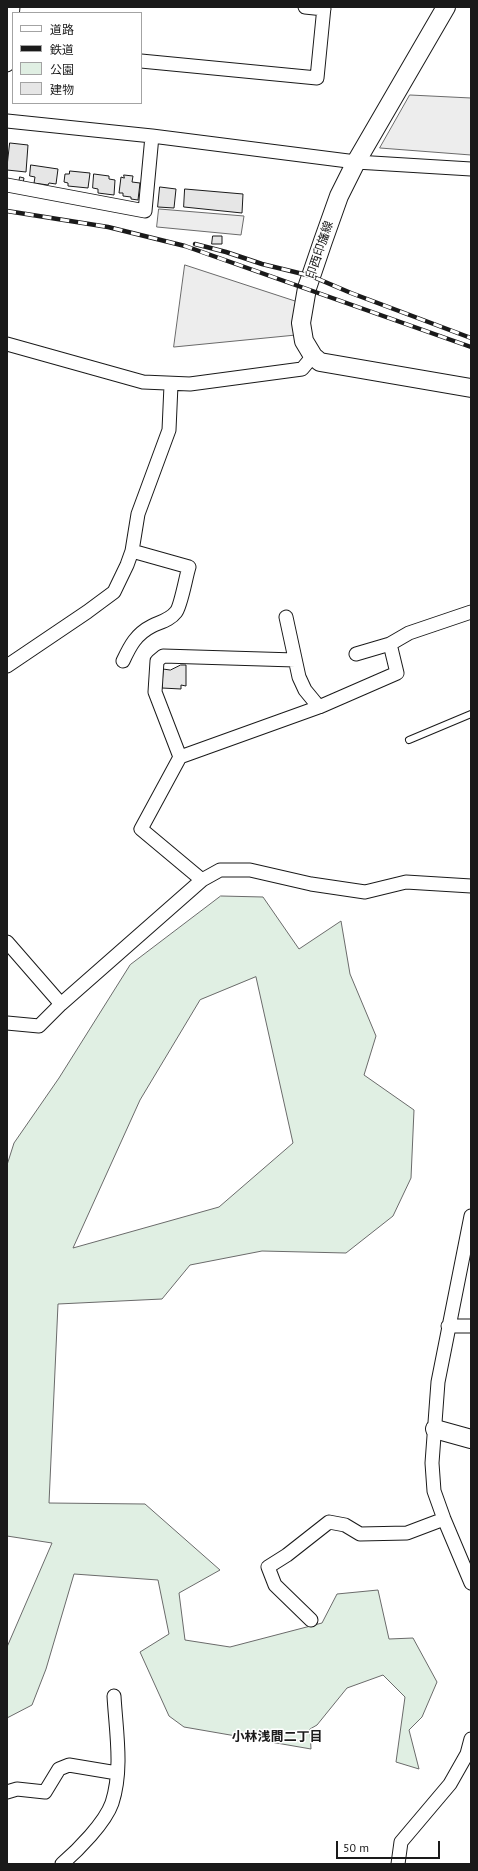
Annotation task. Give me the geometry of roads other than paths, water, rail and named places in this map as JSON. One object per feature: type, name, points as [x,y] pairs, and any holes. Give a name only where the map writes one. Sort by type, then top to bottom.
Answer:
[{"type":"main road","name":"印西印旛線","points":[[313,356],[304,342],[301,323],[307,288],[339,196],[356,162],[446,7]]},
{"type":"main road","points":[[313,356],[320,362],[471,388]]},
{"type":"main road","points":[[434,1429],[471,1439]]},
{"type":"street","points":[[142,62],[317,78],[324,8],[305,7]]},
{"type":"street","points":[[7,66],[12,21]]},
{"type":"street","points":[[7,121],[152,136],[356,162],[471,169]]},
{"type":"street","points":[[7,185],[145,211],[152,136]]},
{"type":"street","points":[[7,344],[143,382],[171,384],[190,384],[302,368],[313,356]]},
{"type":"street","points":[[7,666],[114,592],[132,551],[138,514],[169,430],[171,384]]},
{"type":"street","points":[[123,661],[130,646],[140,634],[169,619],[177,612],[189,567],[132,551]]},
{"type":"street","points":[[356,654],[390,644],[409,633],[471,612]]},
{"type":"street","points":[[286,617],[299,677],[305,690],[319,706]]},
{"type":"street","points":[[202,880],[140,829],[180,757],[319,706],[397,673],[390,644]]},
{"type":"street","points":[[180,757],[155,692],[157,661],[163,656],[295,660]]},
{"type":"street","points":[[7,1023],[39,1026],[61,1004],[202,880],[220,870],[250,870],[311,884],[365,892],[406,882],[471,886]]},
{"type":"street","points":[[7,942],[61,1004]]},
{"type":"street","points":[[471,1216],[438,1382],[432,1462],[434,1490],[444,1519],[471,1583]]},
{"type":"street","points":[[448,1326],[471,1326]]},
{"type":"street","points":[[311,1620],[275,1585],[268,1567],[287,1555],[330,1522],[344,1525],[360,1534],[407,1533],[444,1519]]},
{"type":"street","points":[[62,1864],[80,1847],[96,1828],[112,1804],[117,1773],[118,1751],[114,1696]]},
{"type":"street","points":[[398,1864],[401,1842],[450,1784],[467,1754],[471,1739]]},
{"type":"street","points":[[7,1792],[17,1789],[46,1792],[59,1769],[68,1765],[117,1773]]},
{"type":"lane","points":[[409,740],[471,714]]},
{"type":"railway","points":[[7,211],[108,227],[185,246],[471,347]]},
{"type":"railway","points":[[195,244],[226,252],[262,264],[311,276],[351,293],[471,338]]},
{"type":"district","name":"小林浅間二丁目","points":[[277,1737]]}]
